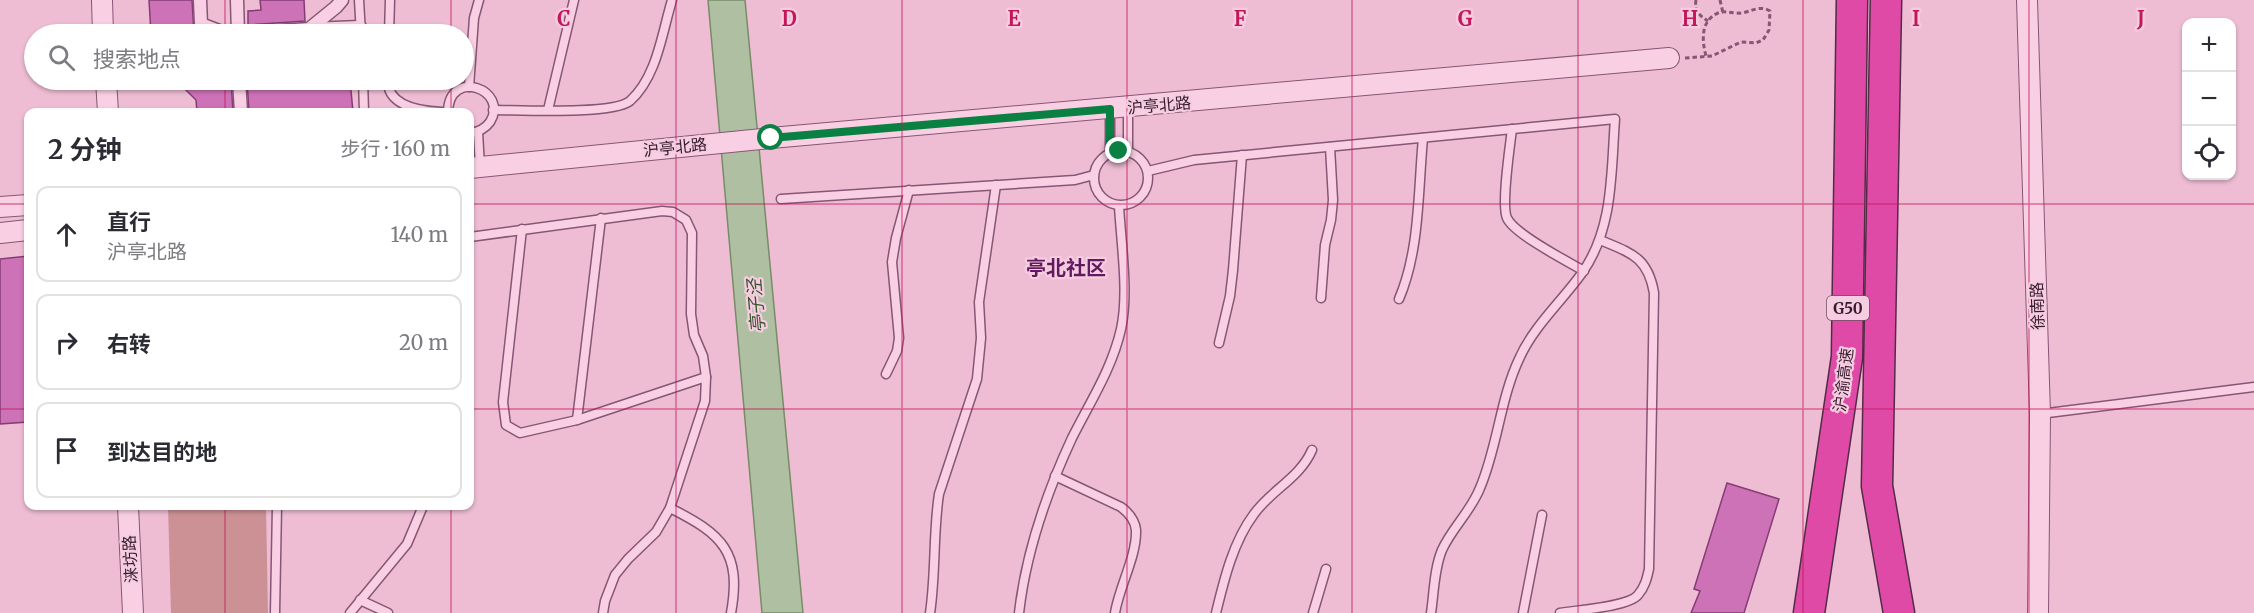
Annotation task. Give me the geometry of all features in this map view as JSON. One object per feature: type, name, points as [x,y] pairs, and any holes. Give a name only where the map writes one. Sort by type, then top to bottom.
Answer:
[{"type":"highway","name":"沪渝高速","points":[[1809,613],[1848,357],[1852,0]]},
{"type":"highway","name":"沪渝高速","points":[[1886,0],[1877,486],[1899,613]]},
{"type":"street","points":[[102,0],[103,24]]},
{"type":"street","points":[[200,0],[201,24]]},
{"type":"street","points":[[237,0],[238,24]]},
{"type":"street","points":[[315,24],[342,0]]},
{"type":"street","name":"徐南路","points":[[2027,0],[2040,414],[2038,613]]},
{"type":"street","name":"沪亭北路","points":[[475,168],[771,138],[1669,58]]},
{"type":"street","points":[[107,90],[108,108]]},
{"type":"street","points":[[240,90],[241,108]]},
{"type":"street","points":[[0,207],[24,205]]},
{"type":"street","points":[[0,232],[24,230]]},
{"type":"street","name":"涞坊路","points":[[128,510],[133,613]]},
{"type":"lane","points":[[359,0],[361,24]]},
{"type":"lane","points":[[389,24],[390,0]]},
{"type":"lane","points":[[474,24],[479,0]]},
{"type":"lane","points":[[548,110],[574,0]]},
{"type":"lane","points":[[494,110],[615,108],[629,102],[652,69],[672,0]]},
{"type":"lane","points":[[474,88],[483,90],[492,102],[494,110],[489,123],[474,132],[475,168]]},
{"type":"lane","points":[[363,90],[364,108]]},
{"type":"lane","points":[[389,90],[396,101],[413,108]]},
{"type":"lane","points":[[448,108],[455,92],[461,90]]},
{"type":"lane","points":[[1119,108],[1128,152]]},
{"type":"lane","points":[[1110,153],[1119,108]]},
{"type":"lane","points":[[1148,171],[1194,160],[1615,119],[1609,210],[1600,240],[1584,271],[1528,341],[1519,358],[1509,383],[1481,487],[1442,551],[1431,613]]},
{"type":"lane","points":[[1512,129],[1506,198],[1507,217],[1518,231],[1584,271]]},
{"type":"lane","points":[[1399,299],[1408,278],[1413,254],[1423,138]]},
{"type":"lane","points":[[1321,298],[1325,245],[1333,200],[1330,147]]},
{"type":"lane","points":[[1128,152],[1144,162],[1149,180],[1143,196],[1136,202],[1119,206],[1111,204],[1097,192],[1094,175],[1102,158],[1110,153],[1128,152]]},
{"type":"lane","points":[[1219,343],[1230,296],[1242,155]]},
{"type":"lane","points":[[781,199],[1075,180],[1094,175]]},
{"type":"lane","points":[[930,613],[936,560],[936,512],[939,494],[973,398],[977,378],[981,338],[979,302],[996,185]]},
{"type":"lane","points":[[886,374],[897,351],[899,338],[892,262],[909,190]]},
{"type":"lane","points":[[1019,613],[1023,578],[1033,538],[1055,476],[1107,372],[1121,328],[1124,306],[1119,206]]},
{"type":"lane","points":[[474,236],[662,211],[673,212],[686,220],[692,233],[691,314],[694,335],[703,356],[706,377],[705,401],[670,508],[656,532],[615,575],[603,613]]},
{"type":"lane","points":[[577,420],[601,218]]},
{"type":"lane","points":[[522,229],[503,402],[506,425],[520,433],[577,420],[706,377]]},
{"type":"lane","points":[[1560,613],[1625,602],[1637,597],[1646,584],[1649,569],[1654,293],[1651,276],[1644,262],[1628,251],[1600,240]]},
{"type":"lane","points":[[2040,414],[2254,387]]},
{"type":"lane","points":[[1216,613],[1235,549],[1253,514],[1275,490],[1298,473],[1312,450]]},
{"type":"lane","points":[[1055,476],[1121,507],[1130,514],[1136,529],[1134,546],[1115,613]]},
{"type":"lane","points":[[670,508],[699,522],[719,538],[732,564],[735,593],[731,613]]},
{"type":"lane","points":[[275,613],[277,510]]},
{"type":"lane","points":[[350,613],[407,544],[421,510]]},
{"type":"lane","points":[[1523,613],[1542,515]]},
{"type":"lane","points":[[1313,613],[1326,569]]},
{"type":"lane","points":[[360,600],[388,613]]},
{"type":"path","points":[[1696,0],[1695,8],[1698,14],[1708,21]]},
{"type":"path","points":[[1720,0],[1723,13]]},
{"type":"path","points":[[1669,58],[1712,56],[1741,42],[1756,43],[1763,40],[1769,30],[1770,11],[1767,8],[1717,14],[1708,21],[1703,37],[1706,56]]},
{"type":"shaded area","points":[[168,510],[266,510],[268,613],[171,613]]},
{"type":"water","name":"亭子泾","points":[[708,0],[745,0],[803,613],[762,613]]},
{"type":"building","points":[[149,0],[192,0],[193,24],[150,24]]},
{"type":"building","points":[[260,0],[304,0],[305,21],[248,24],[248,11],[261,10]]},
{"type":"building","points":[[186,90],[232,90],[233,108],[197,108],[196,100]]},
{"type":"building","points":[[248,90],[351,90],[353,108],[249,108]]},
{"type":"building","points":[[24,256],[24,422],[0,424],[0,259]]},
{"type":"building","points":[[1727,483],[1779,499],[1744,613],[1691,613],[1700,591],[1694,589]]},
{"type":"district","name":"亭北社区","points":[[1066,267]]},
{"type":"route","points":[[771,138],[1110,109],[1110,153],[1119,151]]}]
